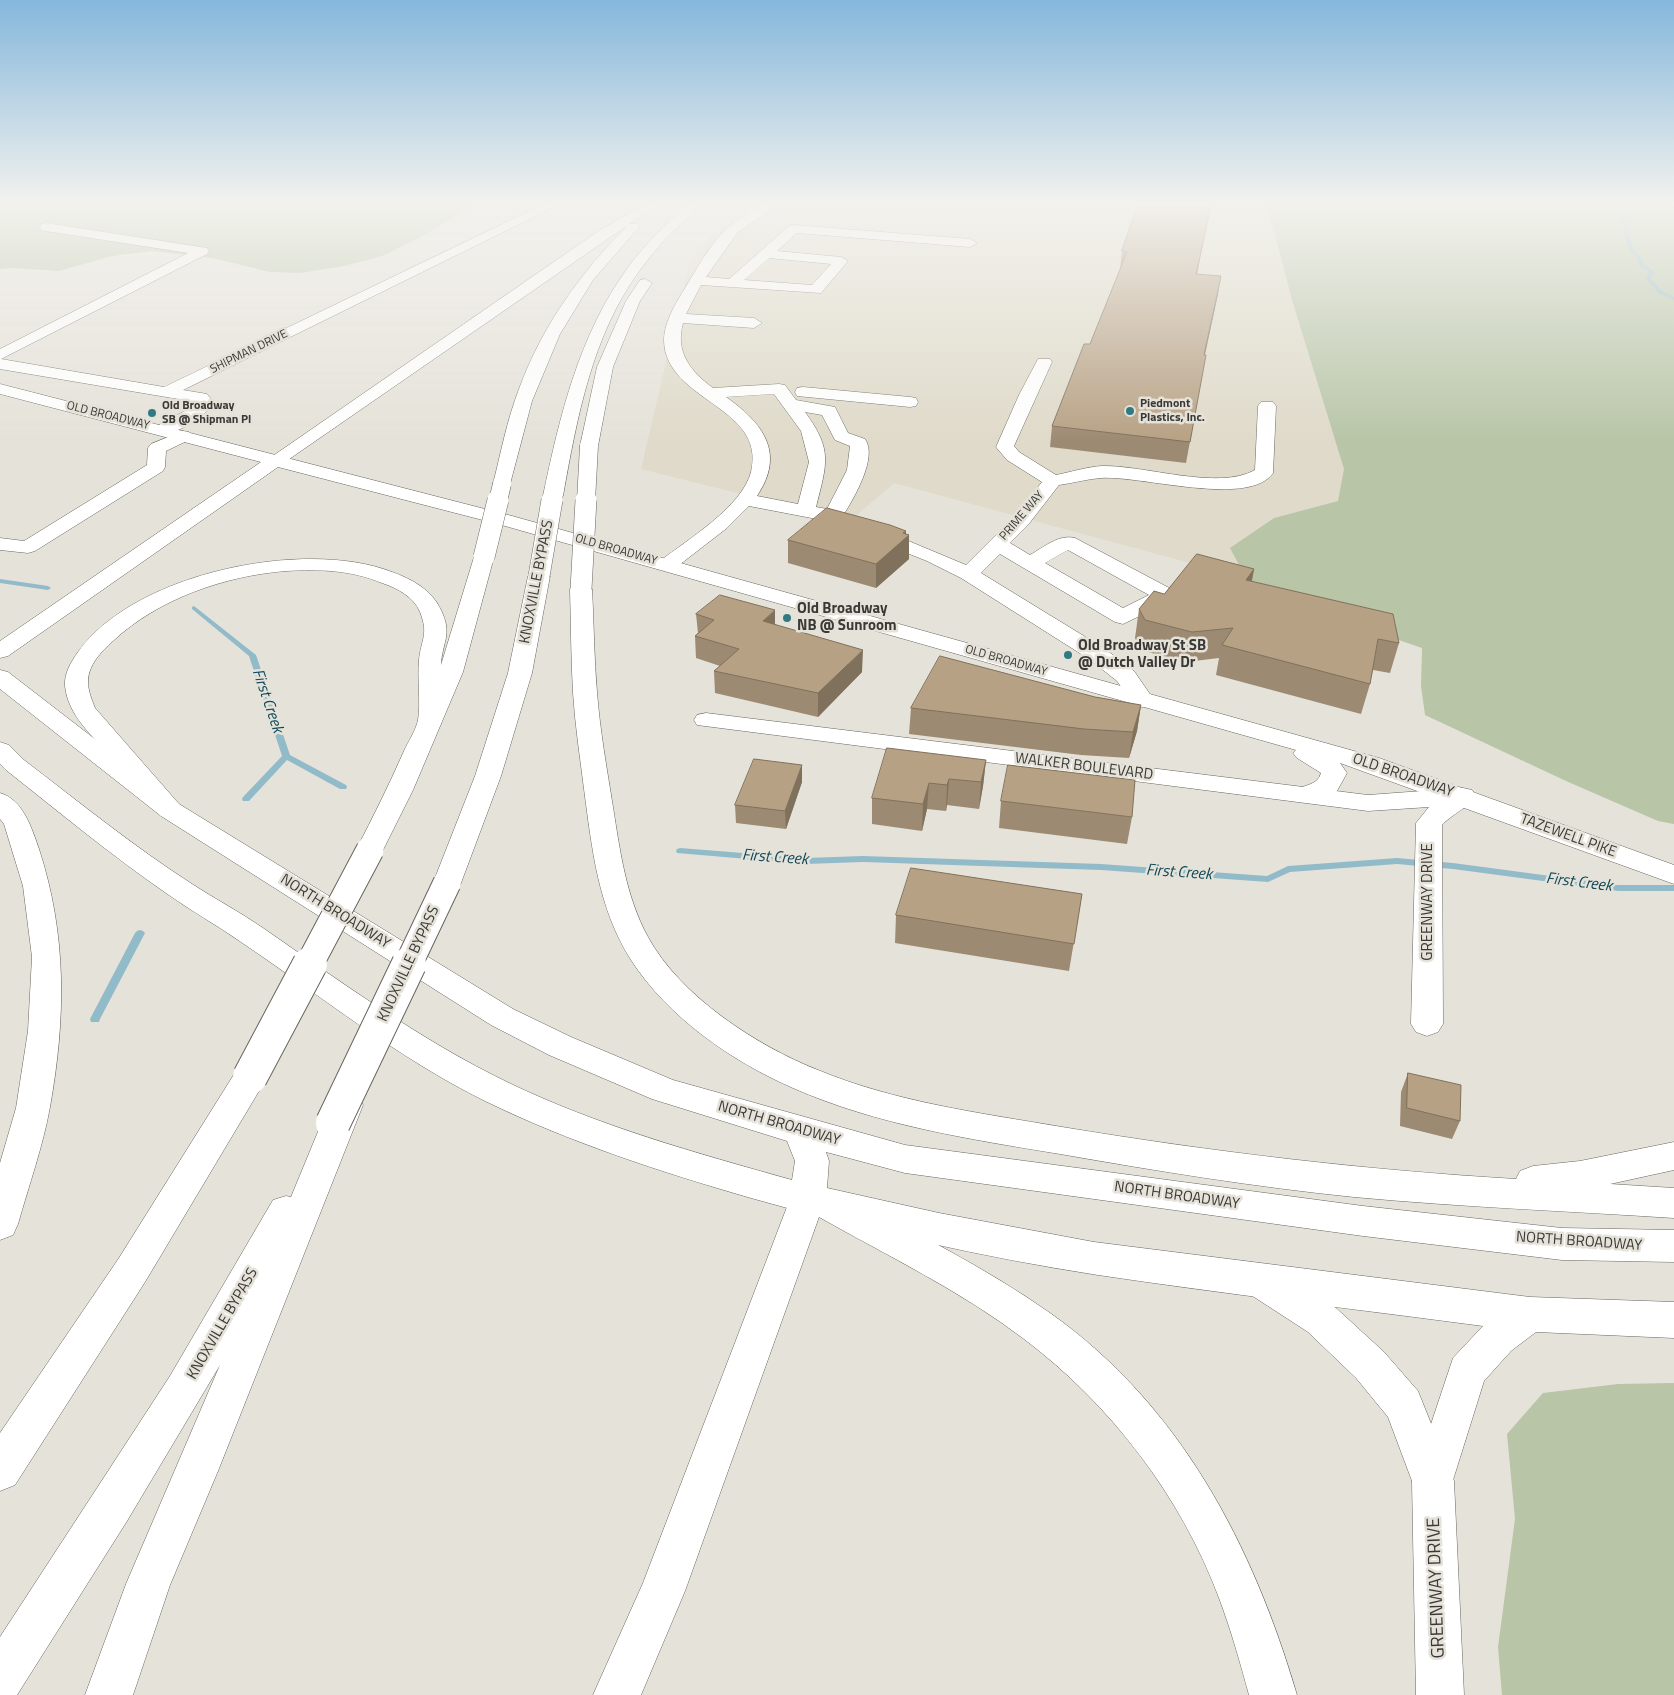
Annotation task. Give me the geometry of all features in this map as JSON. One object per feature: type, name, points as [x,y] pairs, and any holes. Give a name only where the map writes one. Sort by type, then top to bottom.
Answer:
[{"type":"main road","points":[[0,355],[138,284]]},
{"type":"main road","name":"SHIPMAN DRIVE","points":[[166,392],[389,284]]},
{"type":"main road","points":[[0,651],[531,284]]},
{"type":"main road","points":[[0,1470],[132,1270],[250,1077],[400,790],[430,717],[452,672],[484,557],[519,414],[532,374],[564,312],[585,284]]},
{"type":"main road","name":"KNOXVILLE BYPASS","points":[[0,1679],[148,1451],[252,1275],[333,1123],[447,883],[488,776],[520,673],[566,428],[578,381],[602,321],[625,284]]},
{"type":"main road","points":[[643,284],[633,301],[605,367],[589,446],[581,589],[586,708],[606,860],[615,896],[626,924],[644,956],[668,984],[699,1013],[771,1063],[856,1098],[911,1114],[1140,1155],[1317,1178],[1674,1203]]},
{"type":"main road","points":[[667,565],[745,499],[756,483],[760,470],[762,449],[753,427],[695,380],[679,363],[672,348],[673,333],[678,318],[695,284]]},
{"type":"main road","points":[[745,284],[816,290],[821,284]]},
{"type":"main road","points":[[678,318],[754,323]]},
{"type":"main road","name":"PRIME WAY","points":[[968,574],[1020,521],[1053,481],[1012,456],[1005,447],[1027,395],[1044,362]]},
{"type":"main road","points":[[0,364],[201,398],[206,403],[202,408],[163,430]]},
{"type":"main road","name":"OLD BROADWAY","points":[[0,388],[667,565],[1370,763],[1463,796]]},
{"type":"main road","points":[[711,393],[779,389],[910,402]]},
{"type":"main road","points":[[779,389],[810,431],[818,462],[806,510]]},
{"type":"main road","points":[[790,404],[829,411],[841,436],[859,443],[861,452],[843,502],[832,516]]},
{"type":"main road","points":[[1053,481],[1102,472],[1223,484],[1248,482],[1264,473],[1267,406]]},
{"type":"main road","points":[[0,544],[28,547],[156,467],[158,448],[183,436]]},
{"type":"main road","points":[[745,499],[832,516],[929,554],[968,574],[1098,654],[1126,676],[1142,700]]},
{"type":"main road","points":[[998,544],[1030,563],[1123,617],[1165,595],[1068,542],[1030,563]]},
{"type":"main road","points":[[170,810],[85,712],[77,689],[77,673],[87,653],[122,620],[171,593],[200,582],[263,568],[319,565],[357,568],[381,573],[408,587],[430,607],[435,623],[436,639],[430,658],[430,717]]},
{"type":"main road","points":[[0,628],[64,607]]},
{"type":"main road","name":"NORTH BROADWAY","points":[[0,677],[170,810],[502,1017],[560,1046],[664,1090],[801,1131],[905,1159],[1344,1219],[1562,1244],[1674,1246]]},
{"type":"main road","name":"WALKER BOULEVARD","points":[[706,720],[1368,803],[1463,796]]},
{"type":"main road","points":[[1237,726],[1309,754],[1330,766],[1334,773],[1330,785],[1324,789],[1306,794]]},
{"type":"main road","points":[[0,750],[15,765],[116,844],[181,890],[250,933],[340,997],[479,1082],[550,1115],[682,1164],[818,1201],[939,1229],[1094,1258],[1261,1281],[1530,1314],[1674,1320]]},
{"type":"main road","name":"GREENWAY DRIVE","points":[[1428,1024],[1429,823],[1440,810],[1463,796]]},
{"type":"main road","name":"TAZEWELL PIKE","points":[[1463,796],[1670,874]]},
{"type":"main road","points":[[0,801],[17,823],[37,886],[47,957],[44,1032],[33,1108],[0,1224]]},
{"type":"main road","points":[[109,1695],[148,1584],[197,1471],[364,1060]]},
{"type":"main road","points":[[617,1695],[662,1591],[818,1201],[812,1161],[801,1131]]},
{"type":"main road","points":[[1470,1189],[1580,1176],[1674,1156]]},
{"type":"main road","points":[[818,1201],[990,1295],[1038,1327],[1085,1366],[1130,1411],[1170,1464],[1207,1523],[1239,1589],[1265,1663],[1273,1695]]},
{"type":"main road","points":[[1261,1281],[1322,1320],[1370,1365],[1404,1405],[1433,1481]]},
{"type":"main road","points":[[1433,1481],[1467,1371],[1497,1338],[1530,1314]]},
{"type":"main road","name":"GREENWAY DRIVE","points":[[1433,1481],[1440,1695]]},
{"type":"shaded area","points":[[684,284],[1288,284],[1344,469],[1338,501],[1274,518],[1230,548],[1246,578],[894,483],[850,521],[641,469]]},
{"type":"green space","points":[[1288,284],[1674,284],[1674,824],[1658,821],[1566,781],[1425,715],[1421,686],[1422,648],[1295,604],[1246,578],[1230,548],[1274,518],[1338,501],[1344,469]]},
{"type":"green space","points":[[1674,1383],[1674,1695],[1502,1695],[1498,1647],[1515,1519],[1507,1434],[1543,1393],[1618,1384]]},
{"type":"building","points":[[1114,284],[1219,284],[1204,355],[1206,355],[1190,442],[1052,426],[1084,344],[1090,344]]},
{"type":"building","points":[[827,508],[890,525],[906,531],[903,533],[909,535],[876,564],[788,540]]},
{"type":"building","points":[[1197,554],[1254,569],[1246,580],[1393,614],[1399,643],[1378,639],[1370,684],[1222,645],[1233,628],[1192,632],[1145,620],[1139,609],[1154,591],[1164,594]]},
{"type":"building","points":[[720,595],[775,610],[763,621],[863,650],[818,693],[714,671],[739,649],[695,636],[714,620],[696,614]]},
{"type":"building","points":[[940,656],[1095,697],[1141,705],[1133,732],[1084,729],[911,708]]},
{"type":"building","points":[[887,748],[986,760],[981,782],[949,779],[947,785],[929,783],[923,804],[872,798]]},
{"type":"building","points":[[754,759],[802,765],[785,811],[735,805]]},
{"type":"building","points":[[1008,765],[1135,780],[1132,817],[1001,801]]},
{"type":"building","points":[[911,868],[1082,894],[1074,944],[896,915]]},
{"type":"building","points":[[1408,1073],[1461,1085],[1460,1121],[1407,1108]]},
{"type":"waterway","points":[[1653,284],[1660,292],[1674,299]]},
{"type":"waterway","name":"First Creek","points":[[0,581],[48,588]]},
{"type":"waterway","name":"First Creek","points":[[194,608],[252,655],[286,756]]},
{"type":"waterway","points":[[246,799],[286,756]]},
{"type":"waterway","name":"First Creek","points":[[286,756],[343,787]]},
{"type":"waterway","name":"First Creek","points":[[680,851],[806,861],[863,859],[1101,867],[1268,879],[1288,869],[1397,861],[1453,866],[1618,888],[1674,888]]},
{"type":"waterway","points":[[95,1019],[140,933]]},
{"type":"place","name":"Piedmont Plastics, Inc.","points":[[1130,411]]},
{"type":"place","name":"Old Broadway SB @ Shipman Pl","points":[[152,413]]},
{"type":"place","name":"Old Broadway NB @ Sunroom","points":[[787,618]]},
{"type":"place","name":"Old Broadway St SB @ Dutch Valley Dr","points":[[1068,655]]}]
